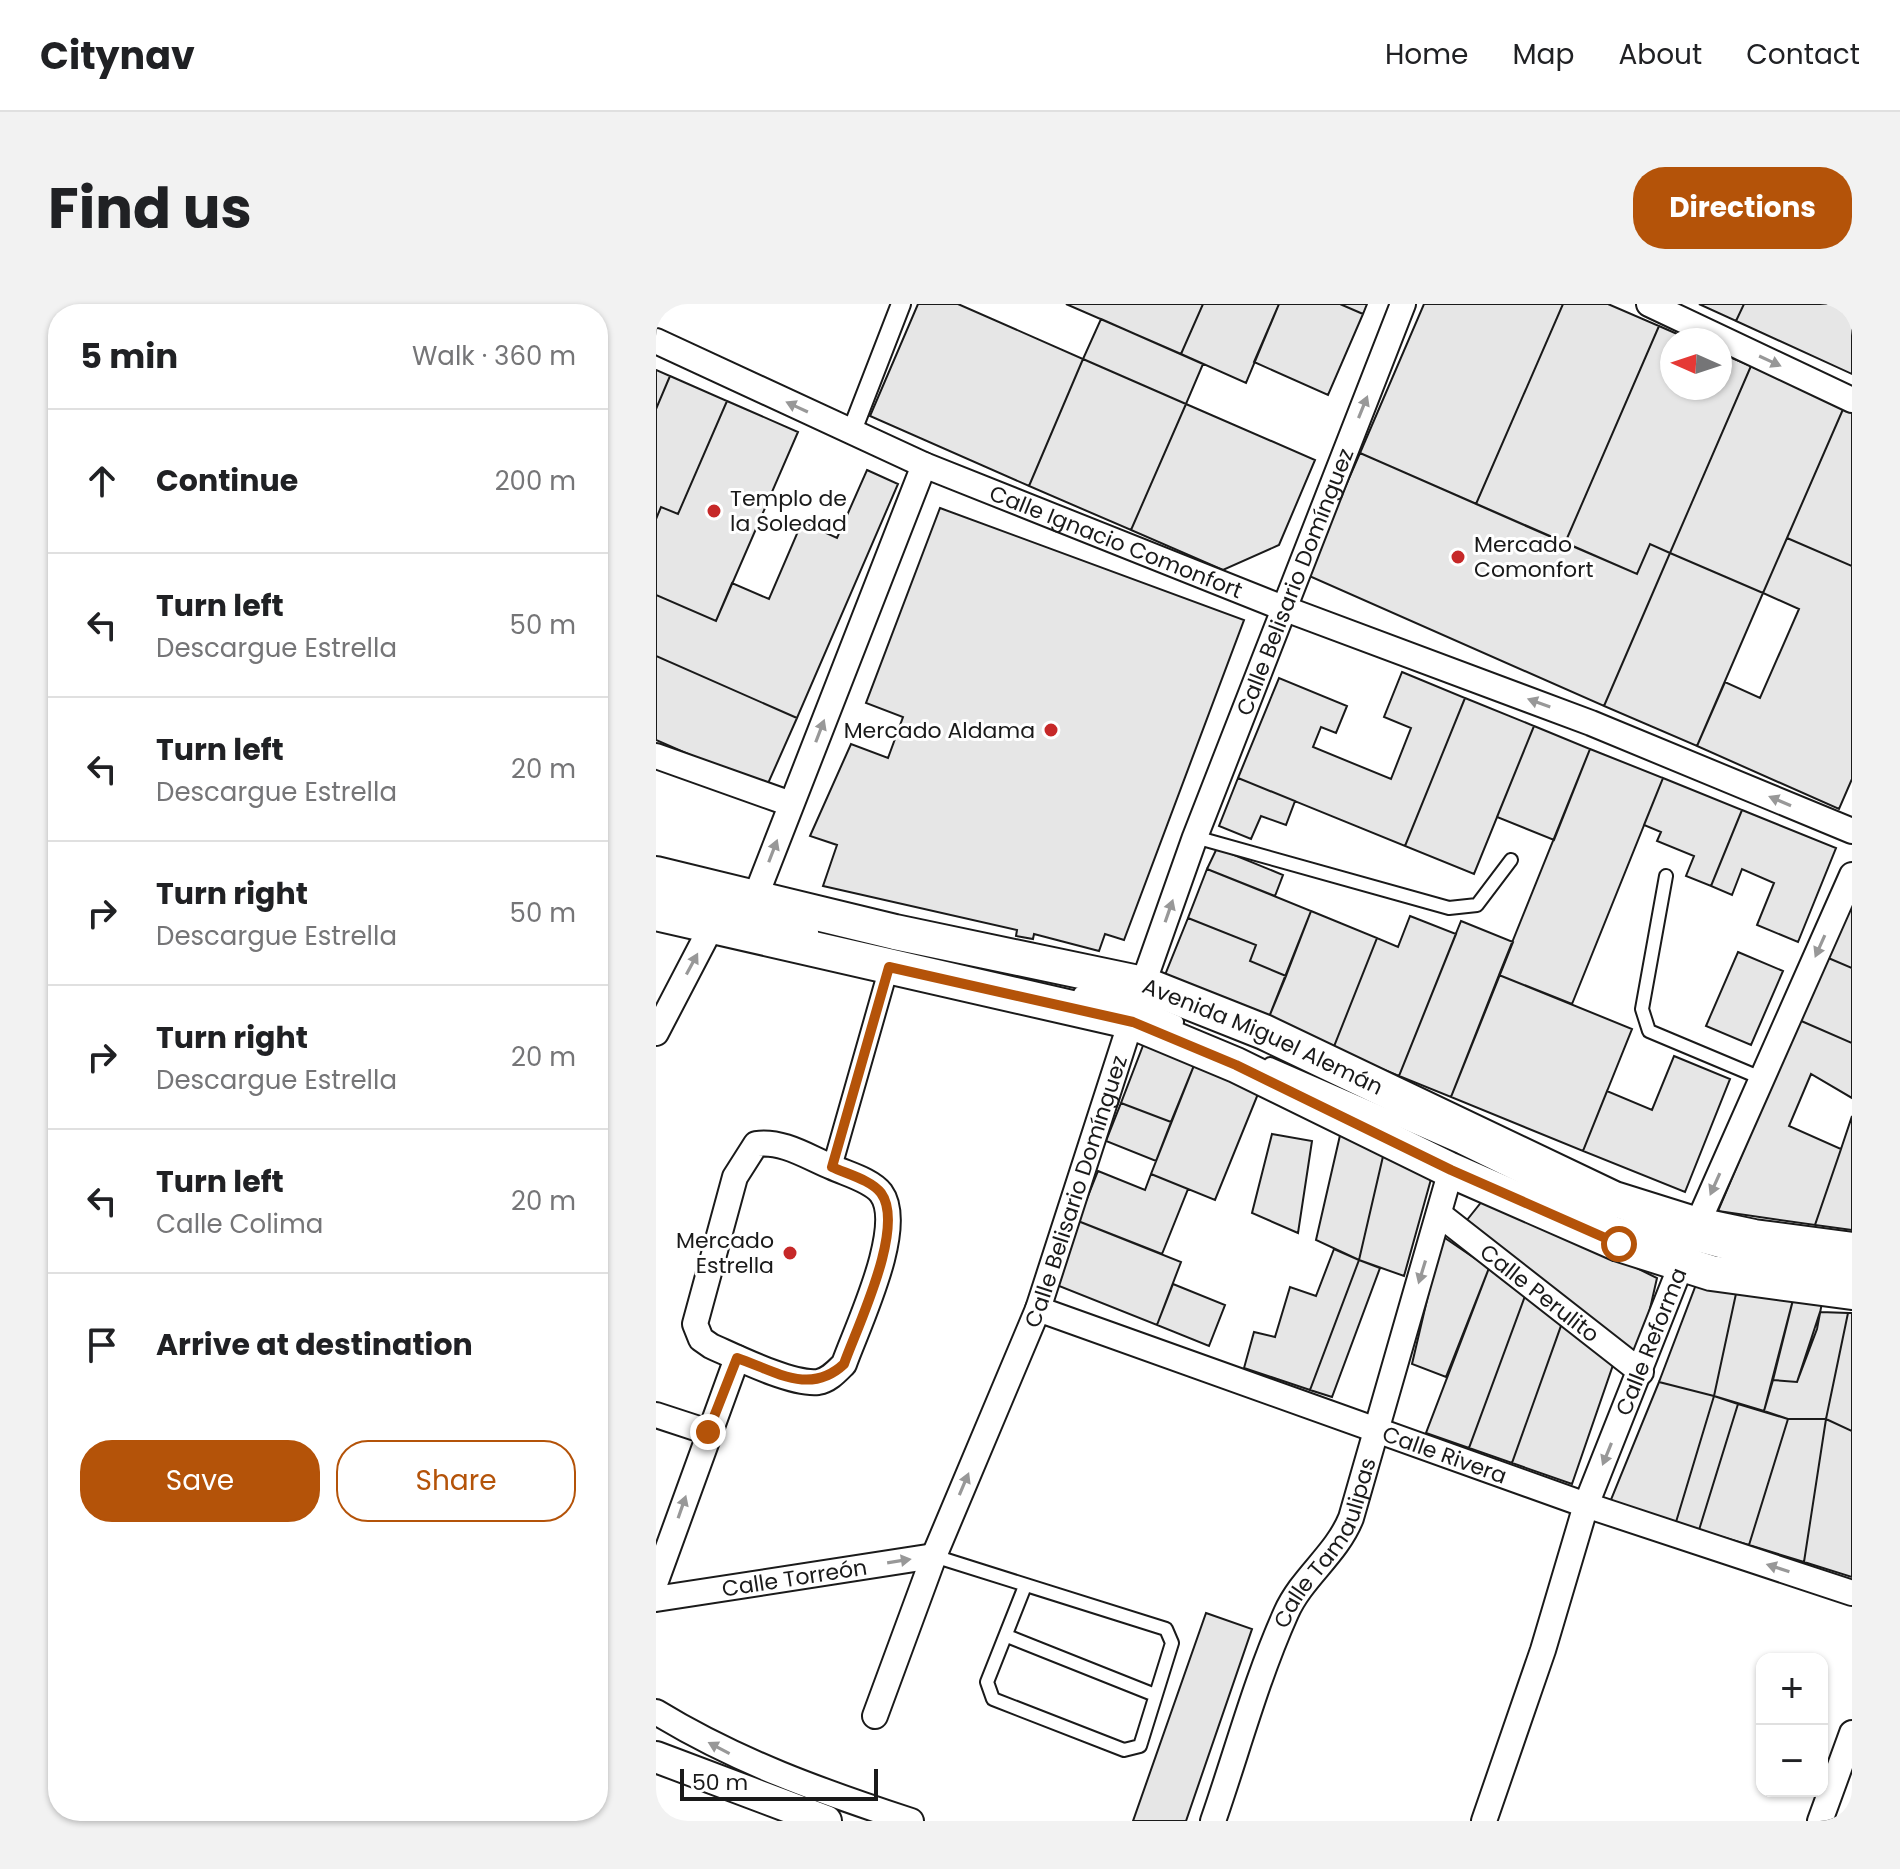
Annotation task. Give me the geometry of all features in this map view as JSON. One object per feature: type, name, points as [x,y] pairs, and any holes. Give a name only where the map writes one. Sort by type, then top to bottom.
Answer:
[{"type":"main road","name":"Avenida Miguel Alemán","points":[[656,874],[889,967],[1138,1004],[1236,1065],[1568,1224],[1689,1245],[1754,1237],[1852,1250]]},
{"type":"main road","name":"Avenida Miguel Alemán","points":[[656,913],[730,905],[895,932],[1138,1004],[1264,1032],[1614,1199],[1738,1278],[1852,1292]]},
{"type":"street","points":[[851,433],[901,304]]},
{"type":"street","name":"Calle Belisario Domínguez","points":[[875,1716],[934,1556],[1038,1309],[1195,837],[1403,304]]},
{"type":"street","points":[[1649,304],[1852,400]]},
{"type":"street","name":"Calle Ignacio Comonfort","points":[[656,341],[924,465],[1283,608],[1591,723],[1852,831]]},
{"type":"street","points":[[656,1033],[791,804],[924,465]]},
{"type":"street","points":[[656,756],[791,804]]},
{"type":"street","name":"Calle Reforma","points":[[1484,1821],[1543,1650],[1586,1505],[1689,1245],[1852,875]]},
{"type":"street","points":[[832,1167],[889,967]]},
{"type":"street","points":[[765,1143],[777,1144],[832,1167],[879,1190],[886,1201],[889,1218],[887,1245],[844,1364],[819,1382],[802,1380],[737,1358],[701,1339],[695,1324],[742,1161],[756,1144],[765,1143]]},
{"type":"street","name":"Calle Tamaulipas","points":[[1213,1821],[1286,1613],[1295,1597],[1343,1539],[1451,1170]]},
{"type":"street","name":"Calle Perulito","points":[[1439,1214],[1641,1372]]},
{"type":"street","name":"Calle Rivera","points":[[1038,1309],[1586,1505],[1852,1593]]},
{"type":"street","points":[[656,1581],[737,1358]]},
{"type":"street","points":[[656,1415],[708,1432]]},
{"type":"street","name":"Calle Torreón","points":[[656,1599],[934,1556]]},
{"type":"street","points":[[656,1712],[835,1810]]},
{"type":"street","points":[[1820,1821],[1852,1733]]},
{"type":"street","points":[[656,1757],[835,1810],[911,1821]]},
{"type":"lane","points":[[1195,837],[1449,908],[1477,905],[1511,860]]},
{"type":"lane","points":[[1666,876],[1642,1009],[1644,1023],[1649,1031],[1761,1078]]},
{"type":"lane","points":[[656,895],[730,905],[823,934]]},
{"type":"lane","points":[[1062,989],[1138,1004],[1194,1030]]},
{"type":"lane","points":[[1250,1055],[1460,1147],[1615,1223],[1689,1245],[1852,1272]]},
{"type":"lane","points":[[934,1556],[1166,1629],[1172,1643],[1140,1746],[1124,1750],[993,1699],[987,1682],[1025,1586]]},
{"type":"lane","points":[[1007,1636],[1155,1695]]},
{"type":"building","points":[[918,304],[958,304],[1083,359],[1029,486],[870,416]]},
{"type":"building","points":[[1066,304],[1203,304],[1181,354]]},
{"type":"building","points":[[1203,304],[1279,304],[1246,383],[1181,354]]},
{"type":"building","points":[[1279,304],[1340,304],[1363,314],[1328,395],[1254,362]]},
{"type":"building","points":[[1340,304],[1367,304],[1363,314]]},
{"type":"building","points":[[1424,304],[1563,304],[1476,504],[1360,453]]},
{"type":"building","points":[[1563,304],[1608,304],[1659,326],[1565,543],[1476,504]]},
{"type":"building","points":[[1699,304],[1744,304],[1736,321]]},
{"type":"building","points":[[1744,304],[1852,304],[1852,374],[1736,321]]},
{"type":"building","points":[[1101,319],[1203,364],[1186,404],[1083,359]]},
{"type":"building","points":[[1659,326],[1664,328],[1660,328],[1660,400],[1732,400],[1732,358],[1751,366],[1670,553],[1650,544],[1637,574],[1565,543]]},
{"type":"building","points":[[1083,359],[1186,404],[1131,530],[1029,486]]},
{"type":"building","points":[[1751,366],[1844,407],[1763,593],[1670,553]]},
{"type":"building","points":[[656,370],[670,376],[656,409]]},
{"type":"building","points":[[670,376],[727,401],[678,514],[661,507],[656,519],[656,409]]},
{"type":"building","points":[[727,401],[798,432],[716,621],[656,595],[656,519],[661,507],[678,514]]},
{"type":"building","points":[[1186,404],[1315,460],[1279,545],[1223,570],[1131,530]]},
{"type":"building","points":[[1844,407],[1852,410],[1852,566],[1787,538]]},
{"type":"building","points":[[1360,453],[1637,574],[1650,544],[1670,553],[1604,706],[1307,575]]},
{"type":"building","points":[[867,470],[898,484],[797,718],[656,656],[656,595],[716,621],[732,583],[769,599],[802,522],[837,538]]},
{"type":"building","name":"Mercado Aldama","points":[[940,508],[1244,620],[1124,940],[1105,934],[1099,951],[1034,934],[1033,939],[1016,936],[1017,930],[823,886],[837,845],[810,836],[851,744],[888,758],[903,717],[866,703]]},
{"type":"building","points":[[1787,538],[1852,566],[1852,779],[1839,809],[1697,746],[1725,682],[1760,698],[1799,609],[1763,593]]},
{"type":"building","points":[[1670,553],[1763,593],[1697,746],[1604,706]]},
{"type":"building","points":[[656,656],[797,718],[766,788],[656,740]]},
{"type":"building","points":[[1402,672],[1465,698],[1405,846],[1238,778],[1279,678],[1347,706],[1336,733],[1321,727],[1313,747],[1391,779],[1411,728],[1384,717]]},
{"type":"building","points":[[1465,698],[1534,726],[1474,874],[1405,846]]},
{"type":"building","points":[[1534,726],[1590,749],[1554,840],[1497,817]]},
{"type":"building","points":[[1590,749],[1663,778],[1572,1004],[1499,975]]},
{"type":"building","points":[[1238,778],[1295,801],[1286,825],[1261,816],[1251,839],[1219,826]]},
{"type":"building","points":[[1663,778],[1742,810],[1711,886],[1686,876],[1694,856],[1657,841],[1661,832],[1644,825]]},
{"type":"building","points":[[1742,810],[1836,848],[1798,942],[1757,925],[1774,883],[1742,869],[1732,895],[1711,886]]},
{"type":"building","points":[[1217,848],[1283,875],[1275,896],[1207,869]]},
{"type":"building","points":[[1207,869],[1311,911],[1286,976],[1250,961],[1256,945],[1188,918]]},
{"type":"building","points":[[1852,897],[1852,968],[1826,957]]},
{"type":"building","points":[[1311,911],[1377,938],[1333,1049],[1267,1022]]},
{"type":"building","points":[[1410,916],[1456,934],[1399,1076],[1333,1049],[1377,938],[1398,947]]},
{"type":"building","points":[[1188,918],[1256,945],[1250,961],[1286,976],[1267,1022],[1163,980]]},
{"type":"building","points":[[1461,921],[1513,942],[1451,1097],[1399,1076]]},
{"type":"building","points":[[1738,952],[1783,971],[1751,1045],[1706,1026]]},
{"type":"building","points":[[1826,957],[1852,968],[1852,1043],[1799,1020]]},
{"type":"building","points":[[1499,975],[1632,1029],[1583,1151],[1451,1097]]},
{"type":"building","points":[[1799,1020],[1852,1043],[1852,1098],[1811,1074],[1789,1126],[1841,1149],[1815,1225],[1718,1211]]},
{"type":"building","points":[[1144,1043],[1195,1063],[1171,1122],[1121,1103]]},
{"type":"building","points":[[1674,1056],[1730,1079],[1685,1192],[1583,1151],[1607,1091],[1652,1110]]},
{"type":"building","points":[[1195,1063],[1260,1089],[1215,1200],[1151,1174]]},
{"type":"building","points":[[1121,1103],[1171,1122],[1156,1161],[1106,1141]]},
{"type":"building","points":[[1852,1116],[1852,1230],[1815,1225],[1841,1149]]},
{"type":"building","points":[[1341,1131],[1384,1152],[1359,1260],[1316,1240]]},
{"type":"building","points":[[1272,1134],[1312,1141],[1298,1233],[1252,1213]]},
{"type":"building","points":[[1384,1152],[1433,1172],[1404,1276],[1359,1260]]},
{"type":"building","points":[[1098,1171],[1145,1190],[1151,1174],[1188,1189],[1162,1254],[1078,1221]]},
{"type":"building","points":[[1487,1195],[1657,1278],[1639,1357],[1467,1220]]},
{"type":"building","points":[[1078,1221],[1181,1262],[1157,1325],[1054,1284]]},
{"type":"building","points":[[1442,1236],[1489,1268],[1446,1377],[1412,1364]]},
{"type":"building","points":[[1334,1249],[1359,1260],[1310,1390],[1244,1368],[1254,1332],[1275,1337],[1290,1287],[1316,1296]]},
{"type":"building","points":[[1359,1260],[1380,1268],[1332,1397],[1310,1390]]},
{"type":"building","points":[[1489,1268],[1525,1296],[1469,1448],[1426,1433]]},
{"type":"building","points":[[1697,1282],[1737,1289],[1714,1396],[1659,1382]]},
{"type":"building","points":[[1173,1284],[1225,1305],[1209,1346],[1157,1325]]},
{"type":"building","points":[[1737,1289],[1795,1292],[1764,1411],[1714,1396]]},
{"type":"building","points":[[1795,1292],[1824,1292],[1817,1329],[1797,1382],[1773,1380]]},
{"type":"building","points":[[1525,1296],[1562,1323],[1512,1463],[1469,1448]]},
{"type":"building","points":[[1820,1312],[1848,1313],[1826,1419],[1788,1419],[1764,1411],[1773,1380],[1797,1382]]},
{"type":"building","points":[[1848,1313],[1852,1313],[1852,1431],[1826,1419]]},
{"type":"building","points":[[1562,1323],[1613,1365],[1572,1484],[1512,1463]]},
{"type":"building","points":[[1659,1382],[1714,1396],[1676,1522],[1610,1502]]},
{"type":"building","points":[[1714,1396],[1738,1404],[1699,1530],[1676,1522]]},
{"type":"building","points":[[1738,1404],[1788,1419],[1749,1545],[1699,1530]]},
{"type":"building","points":[[1788,1419],[1826,1419],[1804,1562],[1749,1545]]},
{"type":"building","points":[[1826,1419],[1852,1431],[1852,1577],[1804,1562]]},
{"type":"building","points":[[1206,1613],[1252,1629],[1186,1821],[1133,1821]]},
{"type":"place","name":"Templo de la Soledad","points":[[714,511]]},
{"type":"place","name":"Mercado Comonfort","points":[[1458,557]]},
{"type":"place","name":"Mercado Aldama","points":[[1051,730]]},
{"type":"place","name":"Mercado Estrella","points":[[790,1253]]},
{"type":"route","points":[[708,1432],[737,1358],[802,1380],[819,1382],[844,1364],[887,1245],[889,1218],[886,1201],[879,1190],[832,1167],[889,967],[1133,1022],[1236,1065],[1451,1170],[1619,1244]]}]
